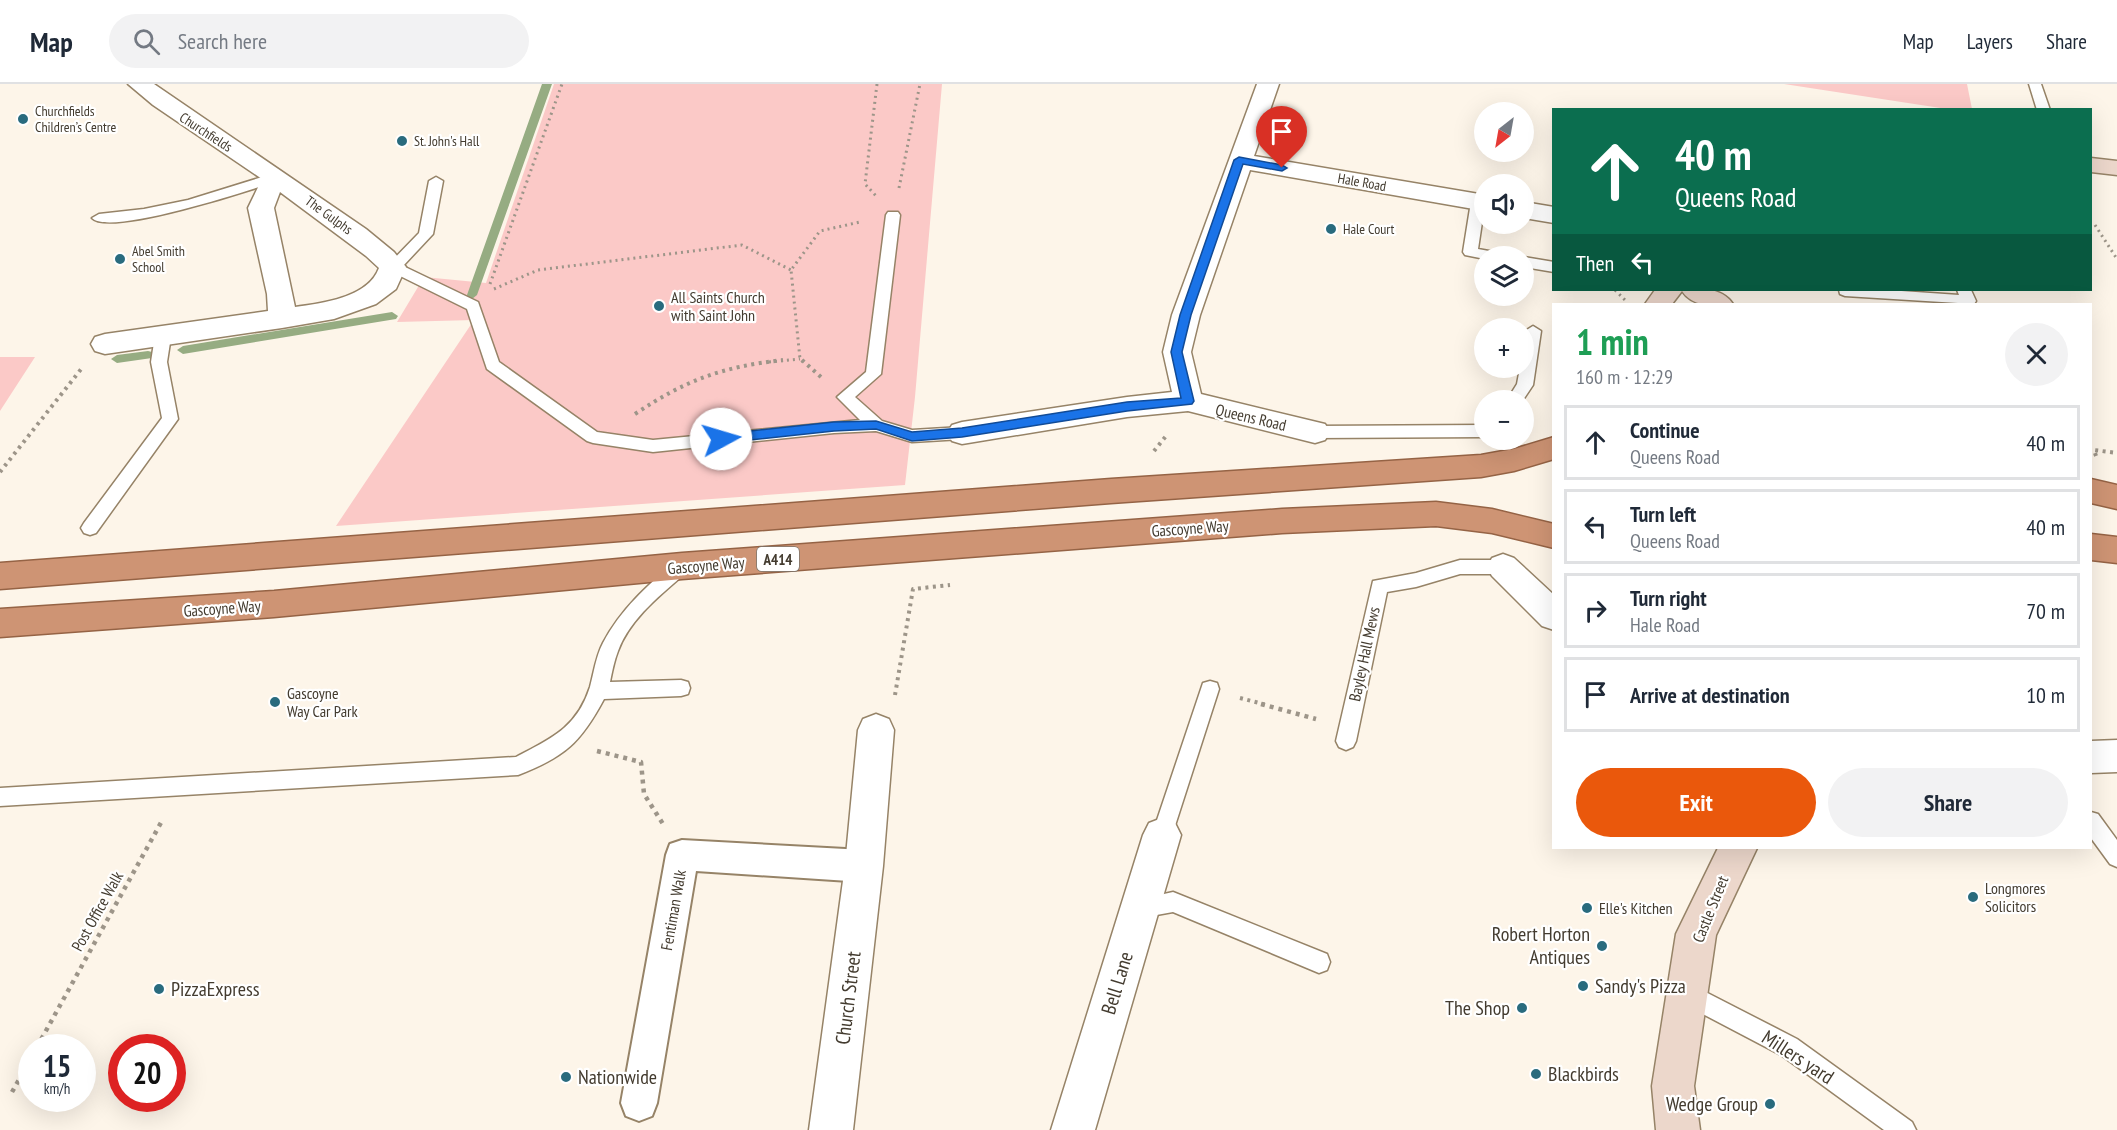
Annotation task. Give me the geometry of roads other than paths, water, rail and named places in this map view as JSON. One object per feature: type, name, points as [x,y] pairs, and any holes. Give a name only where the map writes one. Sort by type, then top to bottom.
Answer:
[{"type":"highway","points":[[0,576],[1481,466],[1514,460],[1552,449]]},
{"type":"highway","points":[[2092,491],[2117,496]]},
{"type":"highway","name":"Gascoyne Way","points":[[0,623],[274,604],[682,566],[1282,521],[1436,514],[1492,521],[1552,536]]},
{"type":"highway","points":[[2092,547],[2117,550]]},
{"type":"main road","points":[[2092,165],[2117,168]]},
{"type":"main road","points":[[1659,303],[1668,291]]},
{"type":"main road","points":[[1697,291],[1717,303]]},
{"type":"main road","name":"Castle Street","points":[[1678,1130],[1673,1086],[1696,934],[1714,892],[1737,849]]},
{"type":"street","name":"Churchfields","points":[[139,84],[178,113],[276,177]]},
{"type":"street","points":[[1188,401],[1177,352],[1186,315],[1239,160],[1268,84]]},
{"type":"street","name":"Hale Road","points":[[1239,160],[1474,201]]},
{"type":"street","name":"The Gulphs","points":[[276,177],[378,250],[393,267]]},
{"type":"street","points":[[276,177],[261,208],[280,294],[282,319]]},
{"type":"street","points":[[1534,212],[1552,215]]},
{"type":"street","points":[[105,344],[324,312],[366,298],[387,283],[393,267]]},
{"type":"street","name":"Queens Road","points":[[962,433],[1127,407],[1188,401],[1315,432]]},
{"type":"street","points":[[1503,567],[1552,614]]},
{"type":"street","name":"Church Street","points":[[831,1130],[864,866],[876,730]]},
{"type":"street","points":[[2092,757],[2117,756]]},
{"type":"street","name":"Bell Lane","points":[[1073,1130],[1162,835]]},
{"type":"street","name":"Fentiman Walk","points":[[639,1103],[682,855],[864,866]]},
{"type":"lane","points":[[2035,84],[2043,108]]},
{"type":"lane","points":[[99,218],[143,215],[162,211],[234,193],[276,177]]},
{"type":"lane","points":[[436,181],[426,234],[393,267],[473,306],[492,365],[593,437],[653,446],[834,427],[876,425],[912,436],[962,433]]},
{"type":"lane","points":[[876,425],[845,397],[873,374],[893,215]]},
{"type":"lane","points":[[1474,234],[1470,252],[1474,253]]},
{"type":"lane","points":[[1534,264],[1552,267]]},
{"type":"lane","points":[[1845,291],[1968,301],[1964,291]]},
{"type":"lane","points":[[90,528],[170,419],[159,362],[163,336]]},
{"type":"lane","points":[[1315,432],[1474,431]]},
{"type":"lane","points":[[0,797],[518,766],[564,742],[581,723],[598,691],[607,656],[621,628],[645,598],[682,566]]},
{"type":"lane","name":"Bayley Hall Mews","points":[[1347,735],[1379,586],[1416,580],[1460,567],[1503,567]]},
{"type":"lane","points":[[598,691],[681,688]]},
{"type":"lane","points":[[1162,835],[1210,689]]},
{"type":"lane","points":[[2092,822],[2117,857]]},
{"type":"lane","points":[[1140,908],[1173,902],[1319,962]]},
{"type":"lane","name":"Millers yard","points":[[1688,983],[1789,1047],[1904,1130]]},
{"type":"waterway","points":[[472,295],[547,84]]},
{"type":"waterway","points":[[183,350],[392,316]]},
{"type":"waterway","points":[[117,359],[148,355]]},
{"type":"place","name":"Churchfields Children’s Centre","points":[[23,119]]},
{"type":"place","name":"St. John's Hall","points":[[402,141]]},
{"type":"place","name":"Hale Court","points":[[1331,229]]},
{"type":"place","name":"Abel Smith School","points":[[120,259]]},
{"type":"place","name":"All Saints Church with Saint John","points":[[659,306]]},
{"type":"place","name":"Gascoyne Way Car Park","points":[[275,702]]},
{"type":"place","name":"Longmores Solicitors","points":[[1973,897]]},
{"type":"place","name":"Elle's Kitchen","points":[[1587,908]]},
{"type":"place","name":"Robert Horton Antiques","points":[[1602,946]]},
{"type":"place","name":"Sandy's Pizza","points":[[1583,986]]},
{"type":"place","name":"PizzaExpress","points":[[159,989]]},
{"type":"place","name":"The Shop","points":[[1522,1008]]},
{"type":"place","name":"Blackbirds","points":[[1536,1074]]},
{"type":"place","name":"Nationwide","points":[[566,1077]]},
{"type":"place","name":"Wedge Group","points":[[1770,1104]]}]
